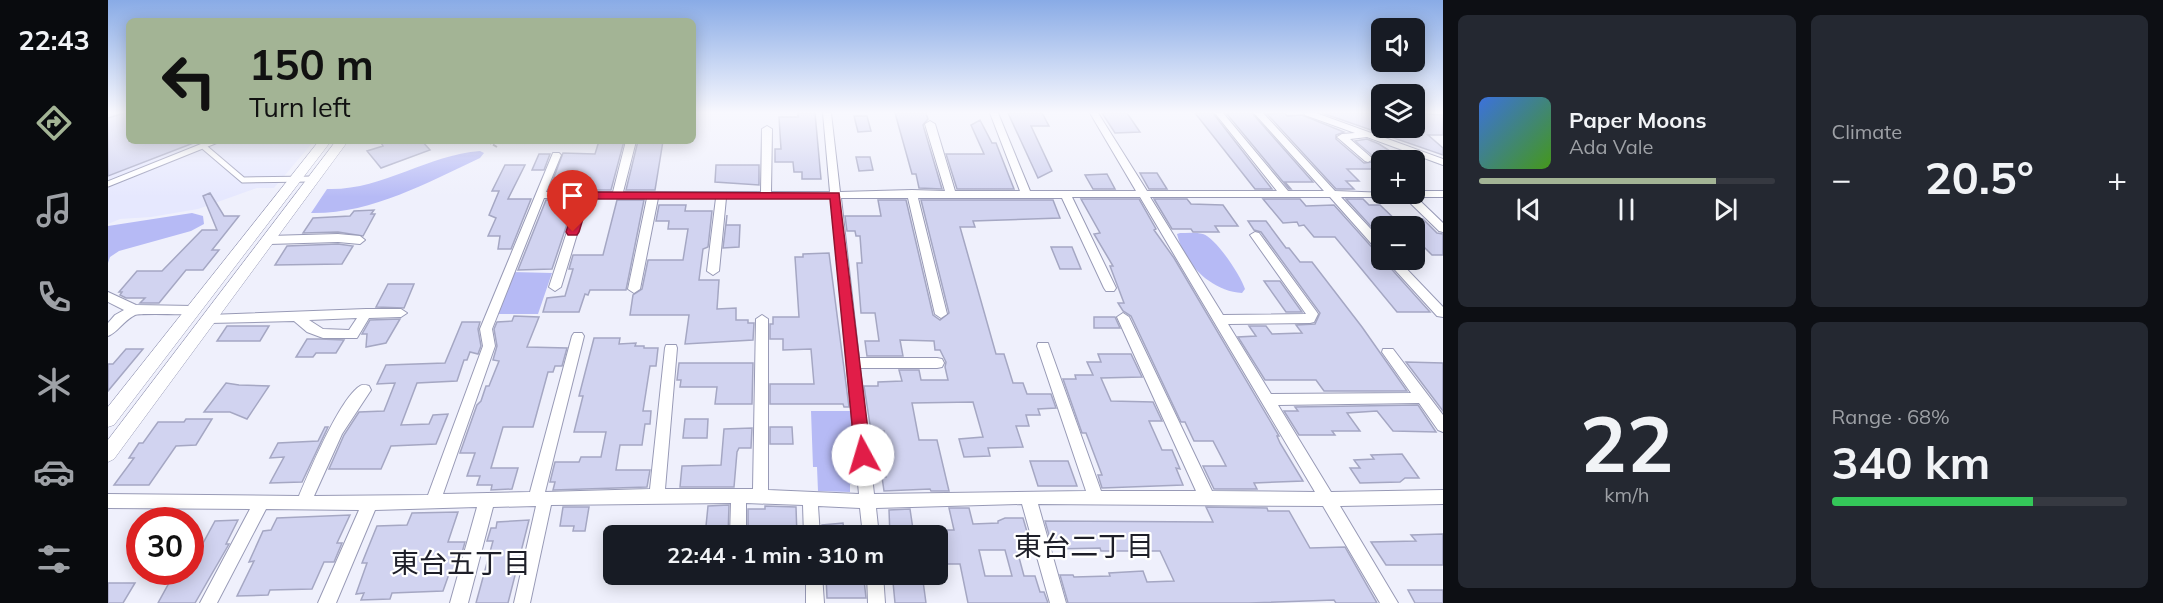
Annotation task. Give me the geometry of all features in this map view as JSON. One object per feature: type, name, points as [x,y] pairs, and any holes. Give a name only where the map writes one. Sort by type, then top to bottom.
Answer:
[{"type":"street","points":[[766,196],[767,141]]},
{"type":"street","points":[[829,141],[870,525]]},
{"type":"street","points":[[935,141],[951,194]]},
{"type":"street","points":[[1005,141],[1026,193]]},
{"type":"street","points":[[1111,141],[1390,603]]},
{"type":"street","points":[[1242,141],[1284,193]]},
{"type":"street","points":[[1284,141],[1371,236]]},
{"type":"street","points":[[1347,141],[1368,159]]},
{"type":"street","points":[[1386,141],[1443,162]]},
{"type":"street","points":[[108,420],[323,144]]},
{"type":"street","points":[[108,454],[340,144]]},
{"type":"street","points":[[617,195],[630,144]]},
{"type":"street","points":[[433,501],[489,346],[486,329],[556,155]]},
{"type":"street","points":[[912,193],[941,314]]},
{"type":"street","points":[[540,195],[1371,194]]},
{"type":"street","points":[[1425,194],[1443,194]]},
{"type":"street","points":[[555,287],[584,195]]},
{"type":"street","points":[[634,289],[653,195]]},
{"type":"street","points":[[1066,195],[1110,288]]},
{"type":"street","points":[[712,271],[721,196]]},
{"type":"street","points":[[1417,204],[1443,229]]},
{"type":"street","points":[[1219,320],[1310,319],[1311,314],[1255,235]]},
{"type":"street","points":[[269,240],[338,238],[360,240]]},
{"type":"street","points":[[1401,270],[1441,313]]},
{"type":"street","points":[[109,296],[116,304],[137,309],[193,310]]},
{"type":"street","points":[[108,331],[119,318],[137,309]]},
{"type":"street","points":[[210,319],[299,318],[326,313],[400,313]]},
{"type":"street","points":[[299,318],[310,329],[323,333],[353,335],[366,313]]},
{"type":"street","points":[[1123,317],[1207,498]]},
{"type":"street","points":[[760,496],[762,319]]},
{"type":"street","points":[[522,603],[540,499],[578,336]]},
{"type":"street","points":[[1043,346],[1096,498]]},
{"type":"street","points":[[657,496],[671,348]]},
{"type":"street","points":[[1388,352],[1443,426]]},
{"type":"street","points":[[854,363],[937,363]]},
{"type":"street","points":[[303,503],[332,438],[348,409],[364,390]]},
{"type":"street","points":[[1267,400],[1421,398]]},
{"type":"street","points":[[108,501],[370,503],[657,496],[760,496],[868,501],[1028,497],[1328,499],[1443,497]]},
{"type":"street","points":[[738,525],[739,496]]},
{"type":"street","points":[[1028,497],[1058,603]]},
{"type":"street","points":[[810,498],[811,525]]},
{"type":"street","points":[[459,603],[487,500]]},
{"type":"street","points":[[208,603],[262,502]]},
{"type":"street","points":[[327,603],[370,503]]},
{"type":"street","points":[[814,585],[815,603]]},
{"type":"street","points":[[876,585],[878,603]]},
{"type":"lane","points":[[108,184],[208,144]]},
{"type":"lane","points":[[203,146],[243,180],[313,179]]},
{"type":"path","points":[[492,144],[497,147]]},
{"type":"shaded area","points":[[108,141],[126,141],[126,144],[311,144],[274,188],[257,188],[198,209],[151,217],[120,219],[108,224]]},
{"type":"shaded area","points":[[480,151],[484,153],[480,158],[419,187],[377,203],[334,212],[311,213],[327,189],[366,184],[441,159]]},
{"type":"shaded area","points":[[192,213],[203,216],[204,224],[191,231],[119,251],[110,257],[108,263],[108,226]]},
{"type":"shaded area","points":[[1177,234],[1203,234],[1214,242],[1239,275],[1245,289],[1242,293],[1220,287],[1200,274],[1186,256]]},
{"type":"shaded area","points":[[512,272],[552,273],[538,314],[496,314]]},
{"type":"shaded area","points":[[811,411],[851,411],[857,484],[850,484],[850,492],[818,491],[817,467],[813,467]]},
{"type":"building","points":[[108,141],[126,141],[126,144],[191,144],[108,176]]},
{"type":"building","points":[[781,141],[818,141],[821,179],[802,179],[802,172],[794,172],[793,162],[775,162],[775,149],[781,149]]},
{"type":"building","points":[[903,141],[928,141],[942,189],[919,188],[916,174],[912,174]]},
{"type":"building","points":[[978,141],[996,143],[1014,189],[957,189],[946,154],[984,154]]},
{"type":"building","points":[[1021,141],[1038,141],[1052,171],[1038,178]]},
{"type":"building","points":[[1217,141],[1235,141],[1272,189],[1255,189]]},
{"type":"building","points":[[1249,141],[1277,141],[1313,182],[1285,182],[1291,189]]},
{"type":"building","points":[[1292,141],[1338,141],[1364,163],[1371,162],[1371,169],[1347,169],[1359,181],[1346,181],[1354,189],[1336,189]]},
{"type":"building","points":[[1355,141],[1372,141],[1388,150],[1371,150],[1371,154]]},
{"type":"building","points":[[1403,141],[1435,141],[1443,148],[1443,155]]},
{"type":"building","points":[[382,144],[425,144],[430,150],[381,168],[367,151],[383,146]]},
{"type":"building","points":[[598,144],[623,144],[611,190],[549,190],[563,153],[595,154]]},
{"type":"building","points":[[637,144],[663,144],[655,190],[626,190]]},
{"type":"building","points":[[539,154],[550,154],[544,170],[532,170]]},
{"type":"building","points":[[856,157],[870,157],[873,170],[859,171]]},
{"type":"building","points":[[505,165],[525,165],[508,199],[531,199],[511,249],[498,249],[500,236],[488,236],[496,218],[489,215],[499,191],[492,191]]},
{"type":"building","points":[[716,165],[759,165],[759,185],[715,182]]},
{"type":"building","points":[[1140,173],[1157,173],[1167,189],[1149,189]]},
{"type":"building","points":[[1107,174],[1115,189],[1093,189],[1085,175]]},
{"type":"building","points":[[210,193],[224,216],[239,216],[212,250],[219,250],[203,270],[186,270],[159,303],[140,303],[145,298],[126,298],[120,295],[122,292],[119,292],[137,271],[162,271],[202,230],[217,230],[203,196]]},
{"type":"building","points":[[1081,199],[1139,199],[1156,229],[1154,230],[1174,258],[1303,481],[1254,483],[1257,489],[1214,489],[1203,466],[1226,466],[1213,441],[1194,441],[1185,422],[1181,422],[1131,316],[1123,311],[1118,303],[1124,303],[1110,266],[1113,266],[1094,234],[1100,233]]},
{"type":"building","points":[[1154,199],[1187,199],[1191,204],[1223,205],[1238,226],[1215,226],[1219,232],[1172,229]]},
{"type":"building","points":[[1263,199],[1300,199],[1306,206],[1334,205],[1371,246],[1371,270],[1392,270],[1430,312],[1397,312],[1335,237],[1314,237],[1304,225],[1299,226],[1297,222],[1283,223]]},
{"type":"building","points":[[1346,199],[1363,199],[1369,205],[1380,205],[1392,216],[1371,216],[1371,226]]},
{"type":"building","points":[[546,200],[575,200],[552,269],[518,270]]},
{"type":"building","points":[[617,200],[644,200],[626,290],[590,290],[588,295],[585,294],[579,312],[543,312],[547,298],[565,296],[573,269],[569,269],[573,255],[603,255]]},
{"type":"building","points":[[878,200],[906,200],[933,315],[940,320],[949,313],[921,200],[1053,200],[1060,218],[973,221],[975,227],[960,227],[996,354],[1004,354],[1013,383],[1023,383],[1027,394],[1051,394],[1056,408],[1038,409],[1040,415],[1026,415],[1029,426],[1016,426],[1023,447],[988,448],[990,456],[964,457],[959,439],[983,437],[973,402],[912,403],[919,440],[937,440],[949,491],[931,491],[930,489],[884,491],[882,477],[886,477],[885,466],[888,466],[884,431],[871,431],[864,386],[878,386],[878,382],[902,381],[899,370],[919,370],[921,380],[948,380],[946,362],[940,350],[935,350],[934,341],[900,340],[903,356],[867,356],[865,341],[879,341],[875,313],[861,313],[857,263],[862,263],[860,236],[856,236],[855,231],[847,231],[845,216],[881,216]]},
{"type":"building","points":[[659,205],[686,205],[685,211],[712,211],[708,247],[703,249],[699,280],[719,280],[717,309],[736,308],[736,320],[748,320],[748,323],[754,323],[753,340],[685,344],[689,315],[630,315],[633,295],[642,289],[648,260],[683,260],[688,229],[668,229],[669,221],[656,221]]},
{"type":"building","points":[[374,210],[371,214],[375,214],[363,236],[338,232],[303,233],[313,218],[350,216],[354,211]]},
{"type":"building","points":[[727,215],[726,225],[740,225],[739,247],[723,248]]},
{"type":"building","points":[[1248,221],[1266,221],[1286,248],[1289,248],[1300,262],[1312,262],[1407,391],[1324,391],[1316,380],[1265,380],[1238,337],[1256,336],[1249,326],[1266,326],[1272,334],[1302,333],[1296,325],[1315,324],[1320,313],[1261,232],[1254,230]]},
{"type":"building","points":[[1425,221],[1437,233],[1443,234],[1443,255],[1432,255],[1425,248]]},
{"type":"building","points":[[338,244],[353,246],[342,264],[275,265],[287,246]]},
{"type":"building","points":[[1051,247],[1072,247],[1081,269],[1060,269]]},
{"type":"building","points":[[829,253],[849,407],[844,407],[843,404],[770,404],[770,384],[814,384],[811,349],[783,350],[783,339],[770,339],[770,324],[773,324],[773,317],[799,317],[795,257],[803,257],[803,254]]},
{"type":"building","points":[[1264,281],[1280,281],[1302,312],[1286,312]]},
{"type":"building","points":[[388,284],[414,284],[404,308],[376,307]]},
{"type":"building","points":[[514,316],[539,317],[527,347],[567,348],[562,366],[555,366],[553,372],[548,372],[533,427],[503,427],[491,468],[518,468],[512,489],[491,490],[492,485],[477,485],[480,476],[467,476],[475,453],[460,453],[477,405],[481,401],[486,386],[489,386],[499,361],[493,360],[497,346],[494,329],[497,322],[512,321]]},
{"type":"building","points":[[1094,317],[1115,317],[1120,328],[1094,328]]},
{"type":"building","points":[[400,319],[386,343],[366,347],[367,334],[362,334],[370,320]]},
{"type":"building","points":[[462,322],[480,322],[478,329],[481,346],[478,354],[470,352],[467,360],[464,360],[457,381],[417,383],[401,425],[429,424],[433,415],[448,414],[436,444],[391,446],[381,469],[329,469],[344,435],[359,412],[384,411],[395,383],[377,384],[386,365],[445,363]]},
{"type":"building","points":[[227,326],[269,326],[260,341],[217,341]]},
{"type":"building","points":[[594,338],[620,338],[619,344],[636,343],[635,346],[658,348],[656,366],[650,366],[643,411],[651,411],[650,424],[645,424],[642,445],[620,445],[616,470],[650,470],[647,487],[553,490],[555,482],[550,482],[555,462],[579,462],[581,457],[601,457],[606,432],[574,432],[583,396],[579,396]]},
{"type":"building","points":[[307,339],[344,340],[336,353],[316,353],[313,357],[296,357]]},
{"type":"building","points":[[126,349],[143,349],[108,391],[108,364],[113,364]]},
{"type":"building","points":[[1098,354],[1131,354],[1142,377],[1101,378],[1111,401],[1153,402],[1162,421],[1149,421],[1162,450],[1172,450],[1180,469],[1176,468],[1183,485],[1102,488],[1098,475],[1102,475],[1086,433],[1082,433],[1063,379],[1076,379],[1075,375],[1093,375],[1087,362],[1101,362]]},
{"type":"building","points":[[1406,362],[1443,363],[1443,411]]},
{"type":"building","points":[[679,363],[753,363],[752,404],[715,404],[717,387],[680,387],[681,380],[677,380]]},
{"type":"building","points":[[226,383],[269,386],[247,419],[230,412],[204,412]]},
{"type":"building","points":[[1418,405],[1436,432],[1393,431],[1377,411],[1347,413],[1360,431],[1332,431],[1335,435],[1299,435],[1284,411],[1298,411],[1295,407]]},
{"type":"building","points":[[186,419],[212,419],[196,445],[176,446],[149,485],[114,485],[134,458],[129,458],[139,443],[143,443],[158,422],[184,422]]},
{"type":"building","points":[[685,419],[708,419],[707,438],[683,438]]},
{"type":"building","points":[[325,427],[328,427],[302,482],[270,483],[284,457],[270,458],[278,443],[318,441]]},
{"type":"building","points":[[770,427],[792,427],[793,444],[770,444]]},
{"type":"building","points":[[752,428],[751,448],[739,448],[737,452],[734,487],[680,487],[682,466],[721,465],[724,429]]},
{"type":"building","points":[[1402,454],[1419,478],[1405,478],[1400,482],[1360,483],[1350,468],[1360,468],[1354,460],[1374,459],[1371,455]]},
{"type":"building","points":[[1030,461],[1068,461],[1077,486],[1038,486]]},
{"type":"building","points":[[729,505],[728,525],[706,525],[708,506]]},
{"type":"building","points":[[765,506],[796,507],[797,525],[748,525],[748,509],[765,509]]},
{"type":"building","points":[[563,507],[589,507],[585,531],[573,531],[574,526],[560,526]]},
{"type":"building","points":[[1206,507],[1267,508],[1268,511],[1289,511],[1310,548],[1345,547],[1377,603],[1336,603],[1334,600],[1249,603],[1068,603],[1060,575],[1110,576],[1109,573],[1143,571],[1147,582],[1174,581],[1160,551],[1101,551],[1100,548],[1053,549],[1045,521],[1213,522]]},
{"type":"building","points":[[949,508],[969,508],[973,524],[998,523],[1005,518],[1023,518],[1032,549],[1017,550],[1024,576],[1035,576],[1040,592],[1044,592],[1048,603],[968,603],[960,564],[948,564],[948,530],[954,530]],"holes":[[[979,550],[1005,550],[1012,576],[985,576]]]},
{"type":"building","points":[[910,509],[912,525],[890,525],[889,510]]},
{"type":"building","points":[[458,512],[448,542],[465,542],[456,574],[449,574],[443,591],[392,593],[390,599],[361,600],[364,593],[356,594],[367,563],[362,563],[377,526],[407,525],[412,513]]},
{"type":"building","points":[[350,515],[337,543],[342,543],[334,562],[324,562],[312,589],[270,590],[268,595],[237,596],[254,561],[249,562],[263,531],[271,530],[277,518]]},
{"type":"building","points":[[238,520],[226,544],[229,544],[195,603],[158,603],[168,585],[204,585],[204,541],[215,521]]},
{"type":"building","points":[[529,520],[508,603],[476,603],[493,541],[487,541],[491,528],[496,528],[497,522]]},
{"type":"building","points":[[1443,534],[1443,565],[1386,565],[1371,542],[1416,541],[1411,535]]},
{"type":"building","points":[[108,583],[134,585],[123,603],[108,603]]},
{"type":"building","points":[[826,585],[865,585],[866,598],[827,598]]},
{"type":"building","points":[[893,585],[924,585],[926,603],[895,603]]},
{"type":"building","points":[[1408,590],[1443,590],[1443,603],[1415,603]]},
{"type":"district","name":"東台二丁目","points":[[1084,546]]},
{"type":"district","name":"東台五丁目","points":[[461,563]]},
{"type":"route","points":[[573,232],[584,195],[835,195],[863,455]]}]
